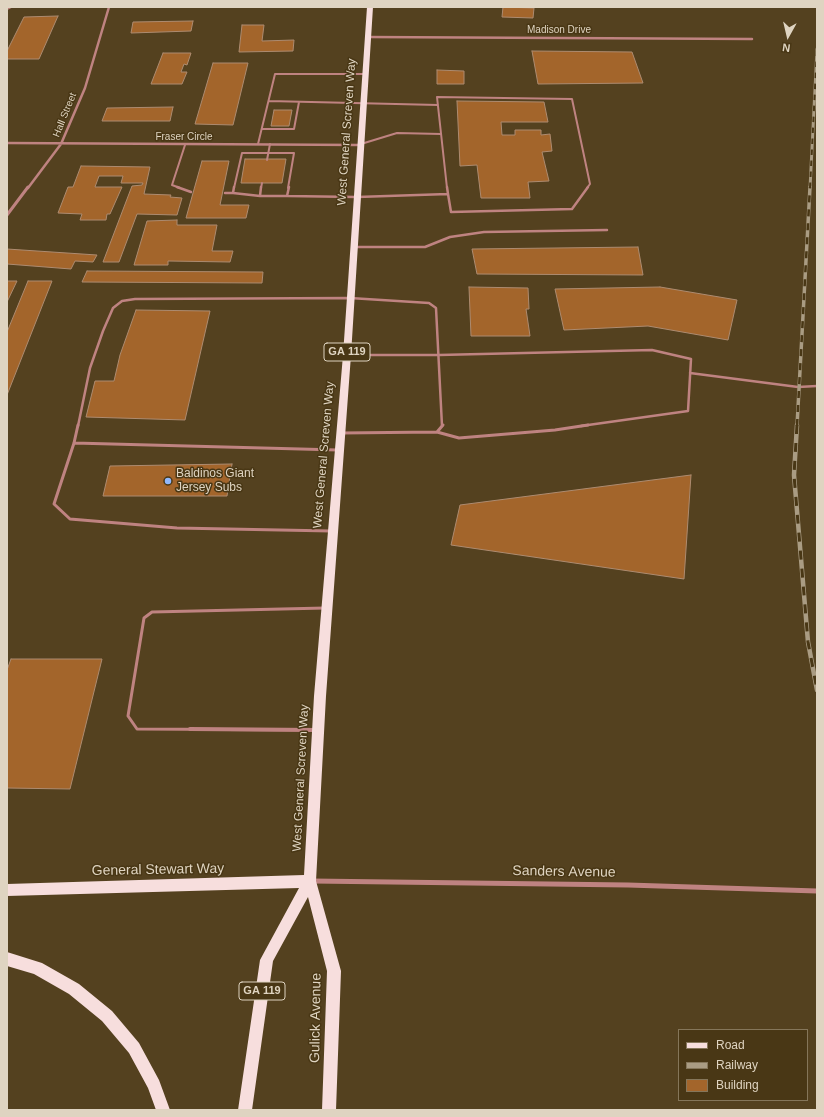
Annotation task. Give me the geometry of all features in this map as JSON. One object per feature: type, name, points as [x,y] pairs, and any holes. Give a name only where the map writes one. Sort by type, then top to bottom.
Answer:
[{"type":"main road","name":"West General Screven Way","points":[[310,881],[318,730],[339,433],[347,355],[362,102],[370,7]]},
{"type":"main road","name":"General Stewart Way","points":[[7,890],[310,881]]},
{"type":"main road","name":"GA 119","points":[[245,1110],[267,960],[310,881]]},
{"type":"main road","name":"Gulick Avenue","points":[[310,881],[334,971],[330,1110]]},
{"type":"main road","points":[[7,959],[37,968],[74,989],[106,1016],[134,1048],[154,1085],[163,1110]]},
{"type":"street","name":"Hall Street","points":[[7,215],[62,144],[84,88],[109,7]]},
{"type":"street","name":"Madison Drive","points":[[367,36],[752,40]]},
{"type":"street","name":"Fraser Circle","points":[[7,143],[360,145]]},
{"type":"street","name":"Sanders Avenue","points":[[310,881],[628,885],[817,891]]},
{"type":"lane","points":[[7,9],[11,7]]},
{"type":"lane","points":[[258,144],[275,74],[364,74]]},
{"type":"lane","points":[[437,97],[572,99],[590,184],[572,209],[451,212],[438,106],[437,97]]},
{"type":"lane","points":[[269,101],[362,102],[438,106]]},
{"type":"lane","points":[[262,129],[294,129],[299,102]]},
{"type":"lane","points":[[360,145],[397,133],[441,134]]},
{"type":"lane","points":[[185,144],[172,185],[191,192]]},
{"type":"lane","points":[[267,160],[270,144]]},
{"type":"lane","points":[[233,193],[242,153],[294,153],[287,196]]},
{"type":"lane","points":[[260,196],[262,183]]},
{"type":"lane","points":[[225,192],[260,196],[448,194]]},
{"type":"lane","points":[[353,247],[425,247],[450,237],[484,232],[607,230]]},
{"type":"lane","points":[[332,531],[177,528],[70,519],[54,504],[74,443],[90,368],[113,308],[122,301],[135,299],[350,298],[429,303],[436,308],[439,355],[443,425],[437,432]]},
{"type":"lane","points":[[339,433],[437,432],[459,438],[555,430],[688,411],[691,359],[652,350],[439,355],[347,355]]},
{"type":"lane","points":[[690,373],[798,387],[817,386]]},
{"type":"lane","points":[[74,443],[338,450]]},
{"type":"lane","points":[[318,730],[137,729],[128,716],[144,618],[152,612],[327,608]]},
{"type":"building","points":[[503,7],[534,8],[533,18],[502,17]]},
{"type":"building","points":[[58,16],[39,59],[7,59],[7,51],[24,17]]},
{"type":"building","points":[[193,21],[191,31],[131,33],[133,22]]},
{"type":"building","points":[[242,25],[264,25],[262,41],[294,40],[293,51],[239,52]]},
{"type":"building","points":[[532,51],[632,52],[643,83],[538,84]]},
{"type":"building","points":[[163,53],[191,53],[187,65],[184,64],[181,72],[187,72],[182,84],[151,84]]},
{"type":"building","points":[[213,63],[248,63],[233,125],[195,124]]},
{"type":"building","points":[[437,70],[464,71],[464,84],[437,84]]},
{"type":"building","points":[[457,101],[544,102],[548,122],[501,122],[502,135],[515,135],[515,130],[541,130],[541,135],[550,134],[552,151],[542,152],[549,181],[528,182],[530,198],[481,198],[477,165],[460,166]]},
{"type":"building","points":[[173,107],[170,121],[102,121],[107,108]]},
{"type":"building","points":[[274,110],[292,110],[289,126],[271,126]]},
{"type":"building","points":[[245,159],[286,159],[282,183],[241,183]]},
{"type":"building","points":[[202,161],[229,161],[220,205],[249,205],[246,218],[186,218]]},
{"type":"building","points":[[81,166],[150,167],[144,194],[171,195],[170,197],[182,198],[177,215],[137,214],[119,262],[103,262],[132,186],[142,185],[143,183],[121,183],[123,176],[99,176],[95,187],[122,187],[110,214],[107,214],[106,220],[80,220],[82,214],[58,213],[68,187],[73,187]]},
{"type":"building","points":[[177,220],[177,225],[217,225],[212,251],[233,251],[230,262],[168,261],[168,265],[134,265],[147,221]]},
{"type":"building","points":[[638,247],[643,275],[477,274],[472,249]]},
{"type":"building","points":[[7,249],[97,255],[93,262],[75,261],[71,269],[7,264]]},
{"type":"building","points":[[87,271],[263,272],[262,283],[82,282]]},
{"type":"building","points":[[7,281],[17,281],[7,302]]},
{"type":"building","points":[[28,281],[52,281],[7,395],[7,332]]},
{"type":"building","points":[[469,287],[528,288],[529,309],[526,309],[530,336],[471,336]]},
{"type":"building","points":[[660,287],[737,300],[728,340],[648,326],[564,330],[555,289]]},
{"type":"building","points":[[136,310],[210,311],[185,420],[86,417],[95,381],[114,381],[120,355]]},
{"type":"building","name":"Baldinos Giant Jersey Subs","points":[[232,464],[227,496],[103,496],[110,466]]},
{"type":"building","points":[[691,475],[684,579],[451,545],[460,505]]},
{"type":"building","points":[[11,659],[102,659],[70,789],[7,788],[7,670]]},
{"type":"railway","points":[[810,188],[817,49]]},
{"type":"railway","points":[[797,426],[810,187]]},
{"type":"railway","points":[[797,425],[794,475],[808,642],[817,690]]},
{"type":"place","name":"Baldinos Giant Jersey Subs","points":[[168,481]]}]
